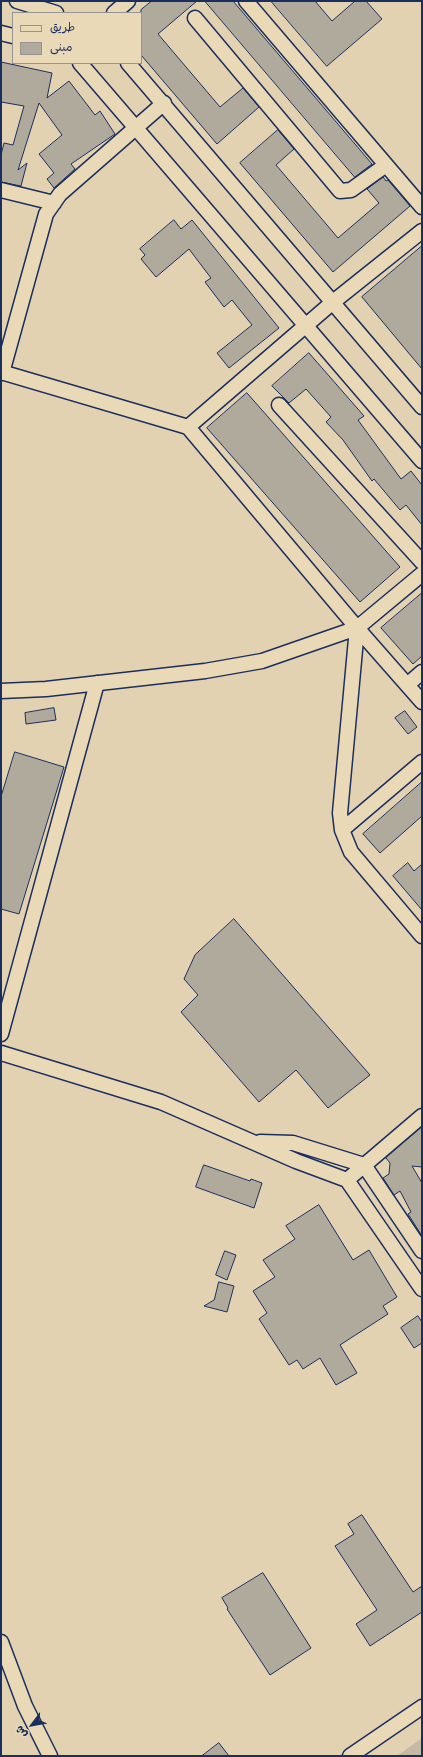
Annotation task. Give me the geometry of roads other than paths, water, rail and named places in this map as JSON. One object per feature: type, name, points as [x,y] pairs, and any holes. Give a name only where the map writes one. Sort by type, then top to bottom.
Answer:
[{"type":"street","points":[[17,1],[53,12]]},
{"type":"street","points":[[115,12],[128,1]]},
{"type":"street","points":[[246,1],[422,206]]},
{"type":"street","points":[[195,18],[340,190],[351,190],[386,165]]},
{"type":"street","points":[[1,33],[12,36]]},
{"type":"street","points":[[81,64],[422,460]]},
{"type":"street","points":[[129,64],[164,103],[422,407]]},
{"type":"street","points":[[164,103],[60,194],[46,214],[1,372],[188,427],[357,628],[422,702]]},
{"type":"street","points":[[1,190],[54,203]]},
{"type":"street","points":[[188,427],[333,302],[422,231]]},
{"type":"street","points":[[279,405],[422,562]]},
{"type":"street","points":[[1,691],[97,683],[205,671],[262,661],[357,628],[422,574]]},
{"type":"street","points":[[357,628],[340,806],[342,830],[351,852],[422,936]]},
{"type":"street","points":[[407,685],[422,672]]},
{"type":"street","points":[[1,1034],[97,683]]},
{"type":"street","points":[[342,830],[422,762]]},
{"type":"street","points":[[1,1053],[160,1102],[296,1161],[347,1180],[422,1289]]},
{"type":"street","points":[[347,1180],[422,1116]]},
{"type":"street","points":[[252,1141],[293,1143],[364,1165],[422,1251]]},
{"type":"street","points":[[1,1642],[25,1706],[50,1756]]},
{"type":"street","points":[[350,1756],[422,1707]]}]
